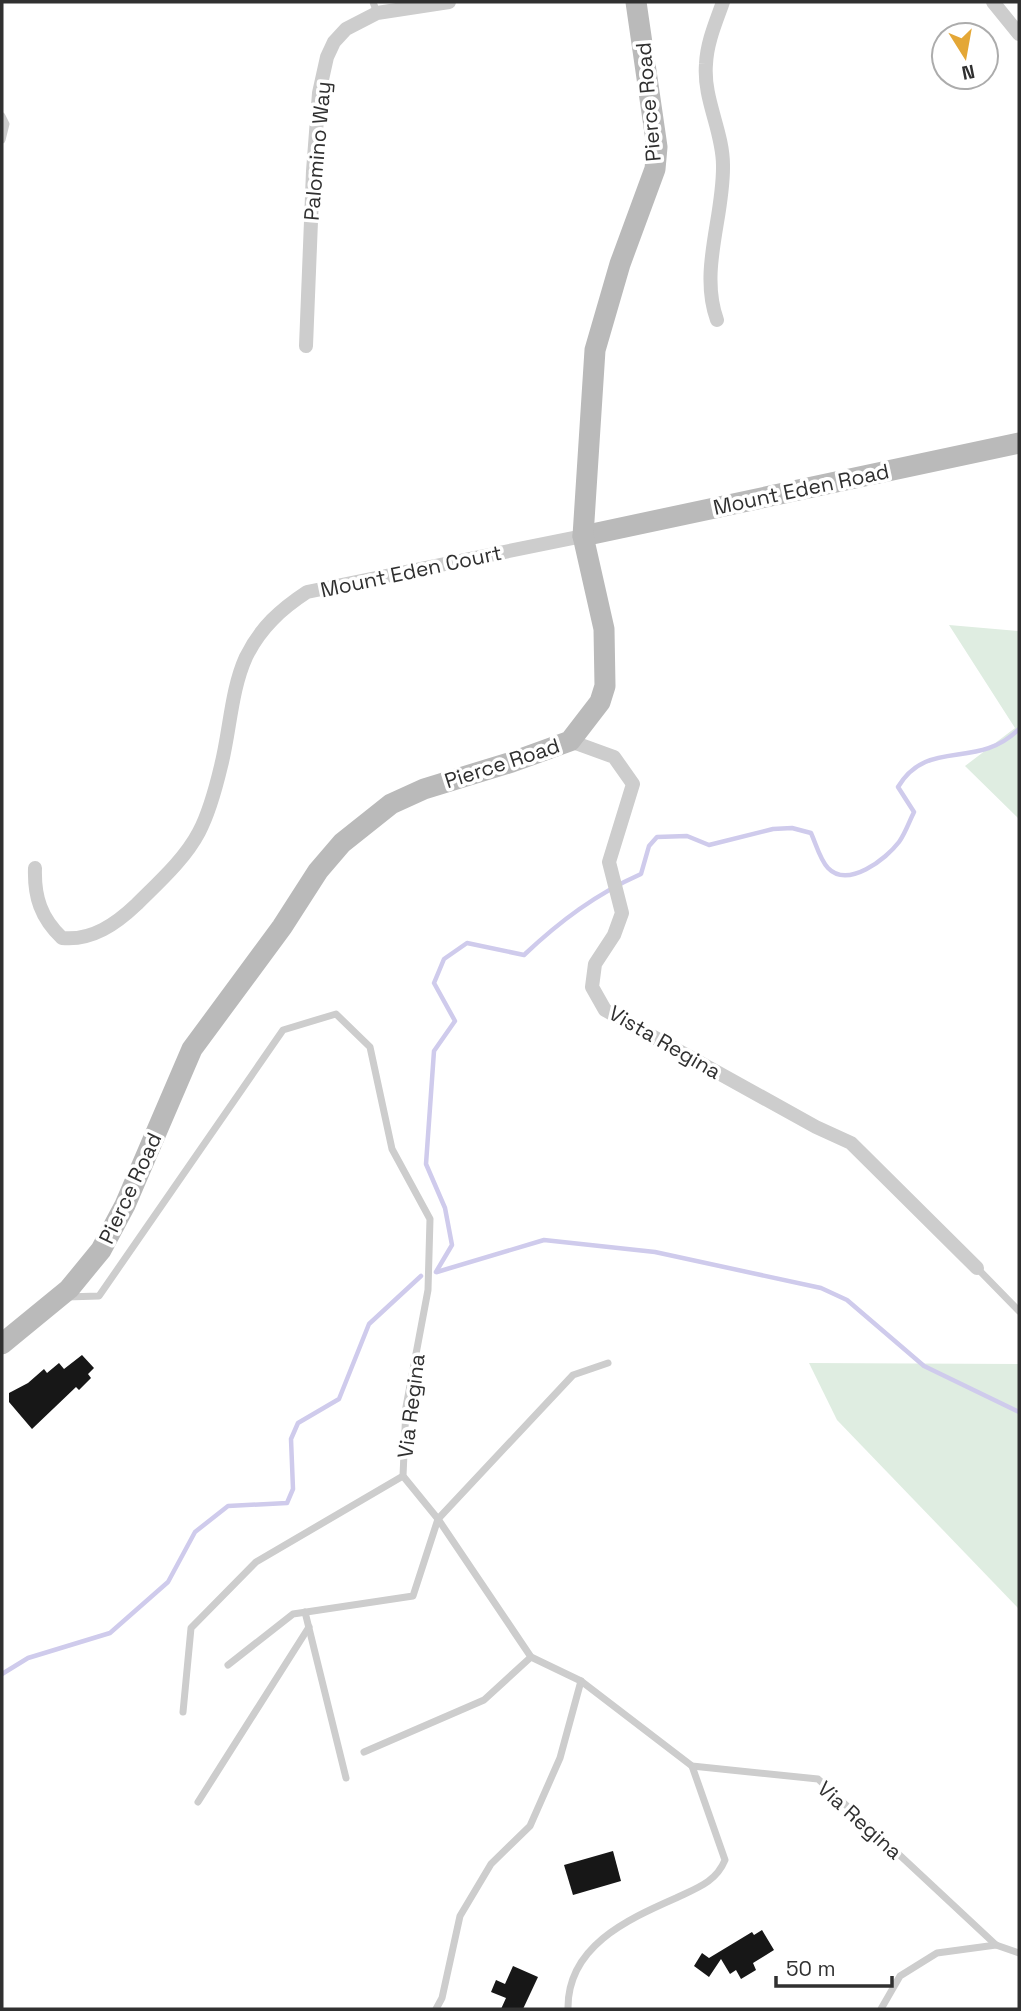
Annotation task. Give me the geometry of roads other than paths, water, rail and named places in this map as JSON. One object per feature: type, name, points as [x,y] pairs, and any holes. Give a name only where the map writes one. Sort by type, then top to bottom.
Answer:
[{"type":"street","name":"Palomino Way","points":[[306,346],[319,93],[334,42],[375,7],[450,2]]},
{"type":"street","name":"Pierce Road","points":[[2,1344],[58,1297],[102,1250],[120,1217],[192,1049],[282,927],[318,871],[342,843],[391,804],[424,789],[570,741],[600,702],[605,685],[604,629],[583,536],[595,350],[620,264],[655,169],[657,146],[636,2]]},
{"type":"street","points":[[717,320],[712,307],[710,273],[723,162],[707,89],[705,66],[708,42],[723,2]]},
{"type":"street","points":[[993,2],[1019,34]]},
{"type":"street","name":"Mount Eden Road","points":[[583,536],[1019,443]]},
{"type":"street","name":"Mount Eden Court","points":[[35,868],[36,890],[42,913],[62,938],[76,940],[96,934],[124,917],[154,887],[199,832],[222,766],[228,726],[245,659],[268,624],[283,608],[307,592],[583,536]]},
{"type":"street","name":"Vista Regina","points":[[570,741],[614,757],[633,784],[610,862],[622,913],[614,935],[595,964],[592,987],[605,1010],[816,1127],[851,1143],[977,1268]]},
{"type":"lane","points":[[2,116],[6,124],[2,140]]},
{"type":"lane","name":"Via Regina","points":[[58,1297],[99,1296],[283,1030],[336,1014],[370,1047],[392,1149],[430,1219],[428,1290],[406,1408],[403,1476],[438,1518],[531,1657]]},
{"type":"lane","points":[[977,1268],[1019,1311]]},
{"type":"lane","points":[[228,1665],[293,1614],[413,1596],[438,1518],[573,1375],[608,1363]]},
{"type":"lane","points":[[183,1712],[191,1628],[256,1562],[403,1476]]},
{"type":"lane","points":[[305,1612],[346,1779]]},
{"type":"lane","points":[[198,1802],[309,1628]]},
{"type":"lane","points":[[364,1752],[484,1700],[531,1657],[581,1681],[692,1766],[725,1860],[719,1874],[703,1886],[631,1918],[585,1952],[568,1989],[568,2009]]},
{"type":"lane","points":[[436,2009],[442,1998],[460,1916],[491,1864],[530,1826],[560,1758],[581,1681]]},
{"type":"lane","name":"Via Regina","points":[[692,1766],[818,1779],[996,1945],[1019,1953]]},
{"type":"lane","points":[[881,2009],[900,1976],[937,1953],[996,1945]]},
{"type":"waterway","points":[[436,1272],[452,1245],[445,1208],[426,1164],[434,1051],[455,1021],[434,983],[444,959],[467,943],[524,955],[579,909],[641,874],[649,846],[657,837],[687,836],[709,845],[773,829],[792,828],[811,833],[825,865],[836,874],[856,873],[885,856],[903,835],[914,812],[898,787],[910,772],[938,758],[987,749],[1003,742],[1019,729]]},
{"type":"waterway","points":[[437,1272],[544,1240],[655,1252],[821,1288],[847,1300],[924,1366],[1019,1412]]},
{"type":"waterway","points":[[2,1674],[28,1658],[110,1633],[168,1582],[195,1532],[228,1506],[287,1503],[293,1489],[291,1439],[298,1423],[339,1399],[369,1324],[421,1276]]}]
